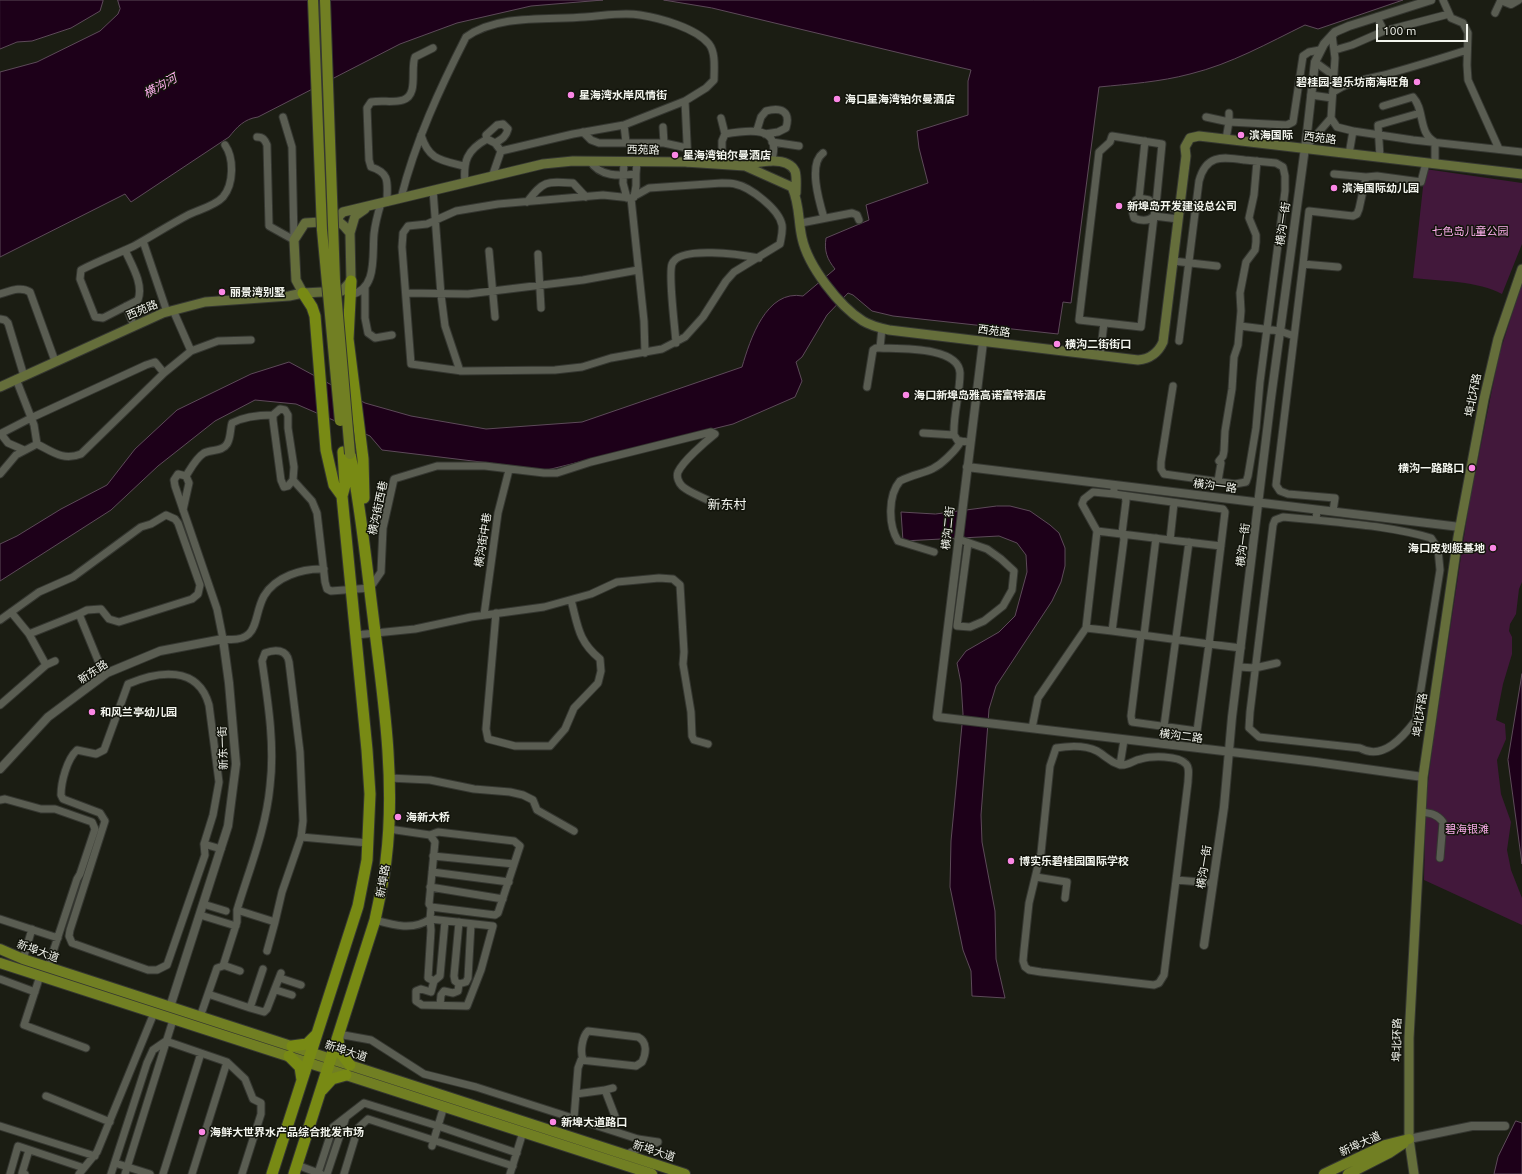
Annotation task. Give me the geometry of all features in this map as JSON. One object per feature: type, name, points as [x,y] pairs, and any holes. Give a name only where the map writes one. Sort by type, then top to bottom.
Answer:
[{"type":"highway","points":[[351,281],[348,339],[363,459],[364,500],[361,510]]},
{"type":"highway","points":[[303,293],[312,307],[316,334],[326,450],[334,485],[342,496]]},
{"type":"highway","points":[[342,496],[345,485],[346,453]]},
{"type":"highway","points":[[346,453],[361,510]]},
{"type":"highway","name":"新埠路","points":[[272,1174],[358,906],[364,878],[368,843],[370,786],[342,496]]},
{"type":"highway","name":"新埠路","points":[[295,1170],[375,920],[382,889],[389,829],[389,778],[375,632],[361,510]]},
{"type":"highway","points":[[301,1084],[300,1067],[290,1051],[308,1044],[319,1031]]},
{"type":"highway","points":[[320,1092],[332,1079],[348,1070],[340,1052],[338,1034]]},
{"type":"main road","points":[[313,0],[322,230],[346,453]]},
{"type":"main road","points":[[325,0],[335,281],[346,453]]},
{"type":"main road","name":"西苑路","points":[[338,222],[339,216],[342,212],[543,164],[590,161],[624,161],[688,162],[745,166],[792,187],[796,196],[802,238],[815,269],[842,303],[864,322],[882,328],[983,342],[1142,360],[1151,357],[1160,348],[1164,334],[1187,141],[1190,138],[1199,136],[1522,174]]},
{"type":"main road","points":[[745,166],[756,162],[771,162],[790,166],[794,171],[796,196]]},
{"type":"main road","name":"西苑路","points":[[0,386],[170,311],[205,302],[342,291],[351,281],[350,233],[355,216],[371,206]]},
{"type":"main road","points":[[303,293],[296,280],[294,240],[305,223],[338,222],[350,233]]},
{"type":"main road","name":"埠北环路","points":[[1414,1174],[1409,1139],[1410,1001],[1423,777],[1460,527],[1491,366],[1510,301],[1522,269]]},
{"type":"main road","name":"新埠大道","points":[[0,949],[23,959],[200,1017],[444,1106],[652,1174]]},
{"type":"main road","name":"新埠大道","points":[[3,964],[173,1020],[290,1051]]},
{"type":"main road","name":"新埠大道","points":[[348,1070],[686,1174]]},
{"type":"main road","name":"新埠大道","points":[[1324,1174],[1385,1145],[1409,1139]]},
{"type":"main road","name":"新埠大道","points":[[1348,1174],[1389,1153],[1409,1139]]},
{"type":"street","points":[[1305,148],[1331,118],[1335,50],[1332,35],[1349,26],[1431,0]]},
{"type":"street","points":[[1443,0],[1451,18],[1463,23],[1468,33],[1468,80],[1499,149]]},
{"type":"street","points":[[1495,13],[1501,0],[1511,4],[1518,0]]},
{"type":"street","points":[[401,198],[410,167],[422,135],[466,37],[476,30],[493,24],[533,19],[638,14],[670,23],[703,37],[711,46],[714,62],[714,80],[706,88],[685,101],[624,125],[583,132],[501,151]]},
{"type":"street","points":[[1335,50],[1384,32],[1449,14]]},
{"type":"street","points":[[1377,17],[1384,32]]},
{"type":"street","name":"横沟一街","points":[[1204,945],[1225,800],[1241,648],[1315,62],[1320,50],[1332,35]]},
{"type":"street","points":[[392,336],[375,338],[370,336],[365,322],[365,288],[371,274],[374,232],[384,203],[387,177],[384,173],[371,167],[369,160],[367,108],[371,102],[404,100],[409,96],[412,90],[414,57],[433,48]]},
{"type":"street","points":[[1206,117],[1228,122],[1287,125],[1294,122],[1303,56],[1309,52],[1320,50]]},
{"type":"street","points":[[1312,95],[1332,95],[1343,85],[1355,80],[1392,73],[1467,50]]},
{"type":"street","points":[[1315,62],[1333,75]]},
{"type":"street","points":[[1383,106],[1413,97],[1420,113],[1426,136],[1435,142]]},
{"type":"street","points":[[685,101],[688,162]]},
{"type":"street","points":[[757,130],[760,117],[766,111],[779,110],[786,114],[788,118],[786,128],[778,132],[765,134]]},
{"type":"street","points":[[1226,139],[1229,113]]},
{"type":"street","points":[[1380,157],[1378,125],[1420,113]]},
{"type":"street","points":[[283,117],[292,147],[294,240]]},
{"type":"street","points":[[721,118],[725,134],[722,142],[722,164]]},
{"type":"street","points":[[1331,118],[1337,126],[1353,131],[1522,152]]},
{"type":"street","points":[[487,139],[486,135],[488,132],[497,125],[503,124],[508,129],[507,133],[503,139],[495,142]]},
{"type":"street","points":[[624,125],[626,142]]},
{"type":"street","points":[[664,127],[664,143]]},
{"type":"street","points":[[725,134],[757,130],[765,134],[772,142],[774,152],[771,162]]},
{"type":"street","points":[[1348,154],[1353,131]]},
{"type":"street","points":[[583,132],[591,140],[599,143],[664,143],[687,148]]},
{"type":"street","points":[[422,135],[425,148],[433,156],[464,166]]},
{"type":"street","points":[[1112,136],[1162,144],[1156,205],[1141,327],[1079,320],[1099,152],[1110,142],[1112,136]]},
{"type":"street","points":[[257,137],[261,137],[265,140],[267,145],[269,226],[294,240]]},
{"type":"street","points":[[465,183],[464,166],[470,152],[477,144],[487,139],[495,142],[501,151]]},
{"type":"street","points":[[1145,141],[1139,198],[1136,200],[1132,210],[1134,218],[1145,221],[1154,216],[1178,219]]},
{"type":"street","points":[[772,142],[799,146]]},
{"type":"street","points":[[1334,174],[1366,177],[1377,176],[1421,182],[1431,163],[1435,142]]},
{"type":"street","points":[[125,250],[141,294],[138,300],[103,318],[95,316],[80,279],[81,270],[125,250],[168,225],[222,198],[230,183],[231,171],[230,154],[225,145]]},
{"type":"street","points":[[492,177],[501,151]]},
{"type":"street","points":[[823,153],[817,157],[816,179],[824,218]]},
{"type":"street","points":[[1173,386],[1161,469],[1164,474],[1241,484],[1246,482],[1256,428],[1285,176],[1283,167],[1276,163],[1223,157],[1212,161],[1203,168],[1198,181],[1179,341]]},
{"type":"street","points":[[590,161],[594,167],[603,173],[636,174]]},
{"type":"street","points":[[624,161],[624,188],[631,198]]},
{"type":"street","points":[[1218,481],[1221,463],[1219,460],[1224,452],[1224,431],[1232,390],[1234,357],[1238,345],[1240,326],[1240,293],[1246,262],[1254,250],[1256,242],[1256,235],[1249,218],[1254,195],[1257,161]]},
{"type":"street","points":[[637,162],[636,186],[631,198],[644,321],[645,353]]},
{"type":"street","points":[[1333,511],[1334,498],[1288,494],[1280,491],[1276,485],[1309,211],[1353,216],[1357,214],[1366,177]]},
{"type":"street","points":[[526,202],[538,187],[545,184],[573,183],[586,197]]},
{"type":"street","points":[[708,183],[736,184],[772,207],[778,214],[782,224],[780,244],[734,272],[726,281],[703,317],[685,337],[662,349],[611,358],[582,367],[556,370],[512,370],[486,372],[460,371],[411,364],[402,247],[403,233],[408,226],[427,224],[456,211],[498,204],[586,197],[616,195],[631,198],[649,188],[708,183]]},
{"type":"street","points":[[433,190],[441,295],[445,326],[460,371]]},
{"type":"street","points":[[1139,198],[1149,200],[1156,205],[1179,209]]},
{"type":"street","points":[[801,223],[852,213],[857,215],[859,220]]},
{"type":"street","points":[[143,240],[170,311],[191,351]]},
{"type":"street","points":[[489,251],[496,317]]},
{"type":"street","points":[[676,343],[670,274],[674,260],[677,257],[695,253],[731,253],[759,258]]},
{"type":"street","points":[[538,254],[541,308]]},
{"type":"street","points":[[1173,261],[1217,266]]},
{"type":"street","points":[[1303,264],[1338,267]]},
{"type":"street","points":[[406,292],[441,295],[468,294],[638,270]]},
{"type":"street","points":[[350,295],[361,292],[365,288]]},
{"type":"street","points":[[0,294],[18,289],[26,289],[30,292],[55,362]]},
{"type":"street","points":[[126,306],[134,326]]},
{"type":"street","points":[[0,319],[5,320],[8,323],[37,444]]},
{"type":"street","points":[[1100,356],[1104,323]]},
{"type":"street","points":[[1240,326],[1280,331],[1294,336]]},
{"type":"street","points":[[880,348],[882,328]]},
{"type":"street","points":[[37,444],[60,455],[71,458],[81,454],[164,373],[191,351],[218,341],[251,340]]},
{"type":"street","name":"横沟二街","points":[[936,717],[983,342]]},
{"type":"street","points":[[867,387],[872,350],[876,348],[943,354],[955,361],[960,371],[954,435],[955,439],[970,442]]},
{"type":"street","points":[[24,450],[8,443],[1,434],[31,418],[146,365],[155,362],[164,373]]},
{"type":"street","points":[[183,510],[189,483],[186,476],[200,456],[206,452],[223,449],[229,440],[229,432],[232,423],[238,419],[258,415],[273,415],[280,409],[285,410],[288,415],[294,467],[293,480],[288,486],[282,484],[273,415]]},
{"type":"street","points":[[509,470],[557,473],[591,462],[710,432],[715,434],[700,447],[678,472],[677,478],[682,487],[718,505]]},
{"type":"street","points":[[923,433],[954,435]]},
{"type":"street","points":[[934,552],[898,541],[894,536],[891,516],[892,496],[900,481],[928,472],[942,465],[958,448],[961,441]]},
{"type":"street","points":[[0,474],[16,455],[37,444]]},
{"type":"street","name":"横沟街西巷","points":[[369,582],[381,572],[383,528],[394,479],[437,466],[485,466],[509,470]]},
{"type":"street","name":"横沟一路","points":[[967,467],[1460,527]]},
{"type":"street","name":"横沟街中巷","points":[[484,615],[498,513],[509,470]]},
{"type":"street","name":"新东一街","points":[[170,1007],[228,826],[236,764],[229,683],[217,609],[174,480],[178,474],[186,476]]},
{"type":"street","points":[[293,480],[315,506],[319,520],[327,589],[331,591],[352,588],[369,582]]},
{"type":"street","points":[[1114,485],[1114,494]]},
{"type":"street","points":[[1032,728],[1038,698],[1086,628],[1097,532],[1082,504],[1084,499],[1093,492],[1223,509],[1225,512],[1197,730],[1132,722],[1131,716],[1156,538]]},
{"type":"street","points":[[1112,631],[1124,539],[1122,533],[1126,501],[1125,496]]},
{"type":"street","points":[[1170,540],[1174,503]]},
{"type":"street","points":[[1316,520],[1317,510]]},
{"type":"street","points":[[0,620],[39,592],[73,578],[141,527],[151,524],[166,515],[175,519],[178,523],[200,585],[198,594],[195,598],[119,622],[109,619],[101,610],[87,610],[29,634]]},
{"type":"street","points":[[1283,517],[1316,520],[1390,529],[1431,538],[1438,549],[1440,570],[1416,720],[1405,735],[1384,751],[1367,752],[1360,748],[1259,737],[1249,728],[1248,722],[1275,520],[1283,517]]},
{"type":"street","points":[[1097,532],[1122,533],[1221,546]]},
{"type":"street","points":[[958,538],[987,549],[1014,571],[1012,590],[1003,606],[984,621],[970,627],[957,626],[968,543]]},
{"type":"street","points":[[1164,726],[1189,542]]},
{"type":"street","points":[[223,639],[237,639],[246,636],[254,629],[264,596],[277,582],[288,575],[314,568],[324,569]]},
{"type":"street","points":[[356,635],[415,629],[484,615],[544,607],[571,600],[617,582],[659,578],[673,579],[680,585],[684,652],[683,664],[691,712],[692,736],[694,740],[708,744]]},
{"type":"street","points":[[496,613],[486,729],[488,739],[515,746],[550,746],[565,729],[574,708],[598,683],[601,671],[600,659],[591,651],[579,634],[571,600]]},
{"type":"street","points":[[951,602],[960,603]]},
{"type":"street","points":[[11,612],[29,634],[46,665]]},
{"type":"street","points":[[79,614],[104,675]]},
{"type":"street","points":[[1086,628],[1241,648]]},
{"type":"street","name":"新东路","points":[[0,769],[48,716],[104,675],[160,651],[223,639]]},
{"type":"street","points":[[1429,643],[1442,645]]},
{"type":"street","points":[[223,965],[236,926],[237,910],[261,832],[270,788],[271,737],[262,661],[265,653],[275,650],[286,654],[289,662],[300,752],[303,821],[301,837],[282,892],[267,951]]},
{"type":"street","points":[[0,705],[46,665],[55,661]]},
{"type":"street","points":[[1239,667],[1255,668],[1277,663]]},
{"type":"street","points":[[165,674],[172,674],[192,680],[205,694],[209,705],[219,782],[213,815],[204,844],[205,855],[167,965],[157,970],[148,970],[72,943],[69,936],[70,930],[105,821],[100,812],[62,797],[62,786],[72,755],[77,750],[96,754],[104,750],[128,684],[165,674]]},
{"type":"street","name":"横沟二路","points":[[936,717],[1423,777]]},
{"type":"street","points":[[1120,765],[1124,740]]},
{"type":"street","points":[[1066,746],[1091,749],[1098,751],[1110,762],[1120,765],[1131,764],[1139,759],[1159,756],[1186,763],[1188,769],[1188,782],[1164,974],[1159,983],[1148,986],[1029,970],[1025,967],[1023,962],[1029,903],[1041,853],[1048,777],[1052,754],[1056,748],[1066,746]]},
{"type":"street","points":[[389,778],[430,780],[474,789],[523,794],[533,800],[537,810],[574,831]]},
{"type":"street","points":[[0,800],[5,799],[41,809],[55,809],[87,820],[94,826],[95,833],[77,879],[48,967]]},
{"type":"street","points":[[1421,812],[1439,817],[1442,822],[1440,858]]},
{"type":"street","points":[[389,829],[430,835],[438,832],[514,841],[520,846],[498,913],[495,915],[431,907]]},
{"type":"street","points":[[430,835],[435,842],[429,904],[431,907],[431,930],[428,978],[434,982]]},
{"type":"street","points":[[301,837],[368,843]]},
{"type":"street","points":[[204,844],[221,849]]},
{"type":"street","points":[[433,856],[514,864]]},
{"type":"street","points":[[432,872],[509,882]]},
{"type":"street","points":[[1036,877],[1067,882],[1065,898]]},
{"type":"street","points":[[1176,880],[1213,883]]},
{"type":"street","points":[[430,888],[503,899]]},
{"type":"street","points":[[203,904],[226,911]]},
{"type":"street","points":[[237,910],[275,922]]},
{"type":"street","points":[[200,915],[236,926]]},
{"type":"street","points":[[0,919],[58,938]]},
{"type":"street","points":[[375,920],[413,926],[421,925],[430,919],[494,926],[481,970],[467,1006],[422,1005],[418,1003],[415,997],[416,991],[419,989],[428,992],[432,991],[434,982],[440,976],[445,921]]},
{"type":"street","points":[[459,922],[454,976],[455,981],[459,984]]},
{"type":"street","points":[[459,984],[466,982],[468,978],[471,924]]},
{"type":"street","points":[[23,959],[32,929]]},
{"type":"street","points":[[3,964],[0,979],[35,992]]},
{"type":"street","points":[[200,1017],[216,968],[223,965],[240,971]]},
{"type":"street","points":[[250,1008],[263,969]]},
{"type":"street","points":[[208,994],[264,1012],[276,990],[280,975],[301,985]]},
{"type":"street","points":[[40,976],[24,1025],[86,1048]]},
{"type":"street","points":[[440,1005],[442,992],[456,992],[459,988],[459,984]]},
{"type":"street","points":[[276,990],[292,994]]},
{"type":"street","points":[[10,1174],[18,1146],[82,1171],[95,1156],[154,1013]]},
{"type":"street","points":[[126,1170],[173,1020]]},
{"type":"street","points":[[574,1118],[578,1068],[581,1060],[583,1059],[584,1035],[588,1031],[638,1037],[644,1041],[646,1045],[640,1065],[583,1059]]},
{"type":"street","points":[[338,1034],[371,1040],[424,1074],[476,1087],[638,1139],[658,1142],[644,1146],[625,1155]]},
{"type":"street","points":[[166,1041],[227,1062],[245,1079],[253,1098],[261,1103],[261,1114],[242,1174]]},
{"type":"street","points":[[111,1174],[147,1063],[153,1050],[166,1041]]},
{"type":"street","points":[[163,1174],[201,1053]]},
{"type":"street","points":[[192,1174],[227,1062]]},
{"type":"street","points":[[576,1094],[613,1088]]},
{"type":"street","points":[[605,1090],[615,1116]]},
{"type":"street","points":[[46,1096],[110,1122]]},
{"type":"street","points":[[295,1170],[321,1173],[332,1130],[364,1103],[517,1152]]},
{"type":"street","points":[[433,1142],[444,1106]]},
{"type":"street","points":[[326,1174],[346,1117]]},
{"type":"street","points":[[344,1174],[358,1128],[368,1119],[433,1142],[513,1166]]},
{"type":"street","points":[[0,1126],[95,1156]]},
{"type":"street","points":[[1409,1139],[1472,1126],[1505,1126]]},
{"type":"street","points":[[510,1174],[523,1132]]},
{"type":"street","points":[[23,1174],[29,1150]]},
{"type":"street","points":[[115,1163],[126,1170],[150,1174]]},
{"type":"green space","name":"七色岛儿童公园","points":[[1425,169],[1522,183],[1522,244],[1502,294],[1482,286],[1471,284],[1413,278]]},
{"type":"green space","name":"碧海银滩","points":[[1522,283],[1522,582],[1519,589],[1516,614],[1510,624],[1509,631],[1512,637],[1512,654],[1503,684],[1496,720],[1505,724],[1506,739],[1497,760],[1501,794],[1511,822],[1507,850],[1511,870],[1522,898],[1522,925],[1424,880],[1426,799],[1433,742],[1469,504],[1499,355]]},
{"type":"water","points":[[0,0],[103,1],[100,11],[71,28],[32,41],[17,42],[0,49]]},
{"type":"water","name":"横沟河","points":[[118,0],[603,0],[531,6],[457,23],[400,44],[258,117],[245,122],[229,137],[131,202],[125,194],[0,257],[0,72],[37,62],[100,31],[118,14],[120,9]]},
{"type":"water","points":[[664,0],[1403,0],[1318,29],[1305,25],[1249,52],[1205,70],[1156,81],[1099,87],[1071,303],[1063,302],[1058,334],[893,316],[872,311],[853,295],[848,293],[827,315],[802,357],[796,362],[802,381],[795,397],[733,424],[547,470],[382,450],[370,436],[296,404],[255,400],[215,421],[158,466],[111,510],[0,581],[0,544],[17,536],[61,509],[107,485],[135,449],[177,410],[251,374],[289,362],[365,403],[411,416],[486,429],[582,422],[742,367],[755,331],[770,308],[779,300],[790,296],[803,296],[835,269],[827,255],[825,247],[826,238],[869,220],[866,205],[928,183],[919,148],[917,131],[968,115],[968,81],[971,70],[712,8]]},
{"type":"water","points":[[997,506],[1010,506],[1030,511],[1059,533],[1065,548],[1065,566],[1061,582],[1052,601],[996,686],[989,709],[981,815],[982,842],[995,911],[996,959],[1005,998],[972,996],[971,971],[963,950],[950,887],[951,841],[963,714],[961,683],[957,663],[966,651],[999,632],[1015,616],[1027,572],[1026,555],[1017,543],[999,536],[903,541],[901,512],[935,514]]},
{"type":"water","points":[[1522,674],[1522,864],[1508,760]]},
{"type":"water","points":[[1516,1121],[1522,1123],[1522,1174],[1494,1174],[1498,1157]]},
{"type":"place","name":"碧桂园·碧乐坊南海旺角","points":[[1417,82]]},
{"type":"place","name":"星海湾水岸风情街","points":[[571,95]]},
{"type":"place","name":"海口星海湾铂尔曼酒店","points":[[837,99]]},
{"type":"place","name":"滨海国际","points":[[1241,135]]},
{"type":"place","name":"星海湾铂尔曼酒店","points":[[675,155]]},
{"type":"place","name":"滨海国际幼儿园","points":[[1334,188]]},
{"type":"place","name":"新埠岛开发建设总公司","points":[[1119,206]]},
{"type":"place","name":"丽景湾别墅","points":[[222,292]]},
{"type":"place","name":"横沟二街街口","points":[[1057,344]]},
{"type":"place","name":"海口新埠岛雅高诺富特酒店","points":[[906,395]]},
{"type":"place","name":"横沟一路路口","points":[[1472,468]]},
{"type":"place","name":"海口皮划艇基地","points":[[1493,548]]},
{"type":"place","name":"和风兰亭幼儿园","points":[[92,712]]},
{"type":"place","name":"海新大桥","points":[[398,817]]},
{"type":"place","name":"博实乐碧桂园国际学校","points":[[1011,861]]},
{"type":"place","name":"新埠大道路口","points":[[553,1122]]},
{"type":"place","name":"海鲜大世界水产品综合批发市场","points":[[202,1132]]},
{"type":"district","name":"新东村","points":[[727,505]]}]
